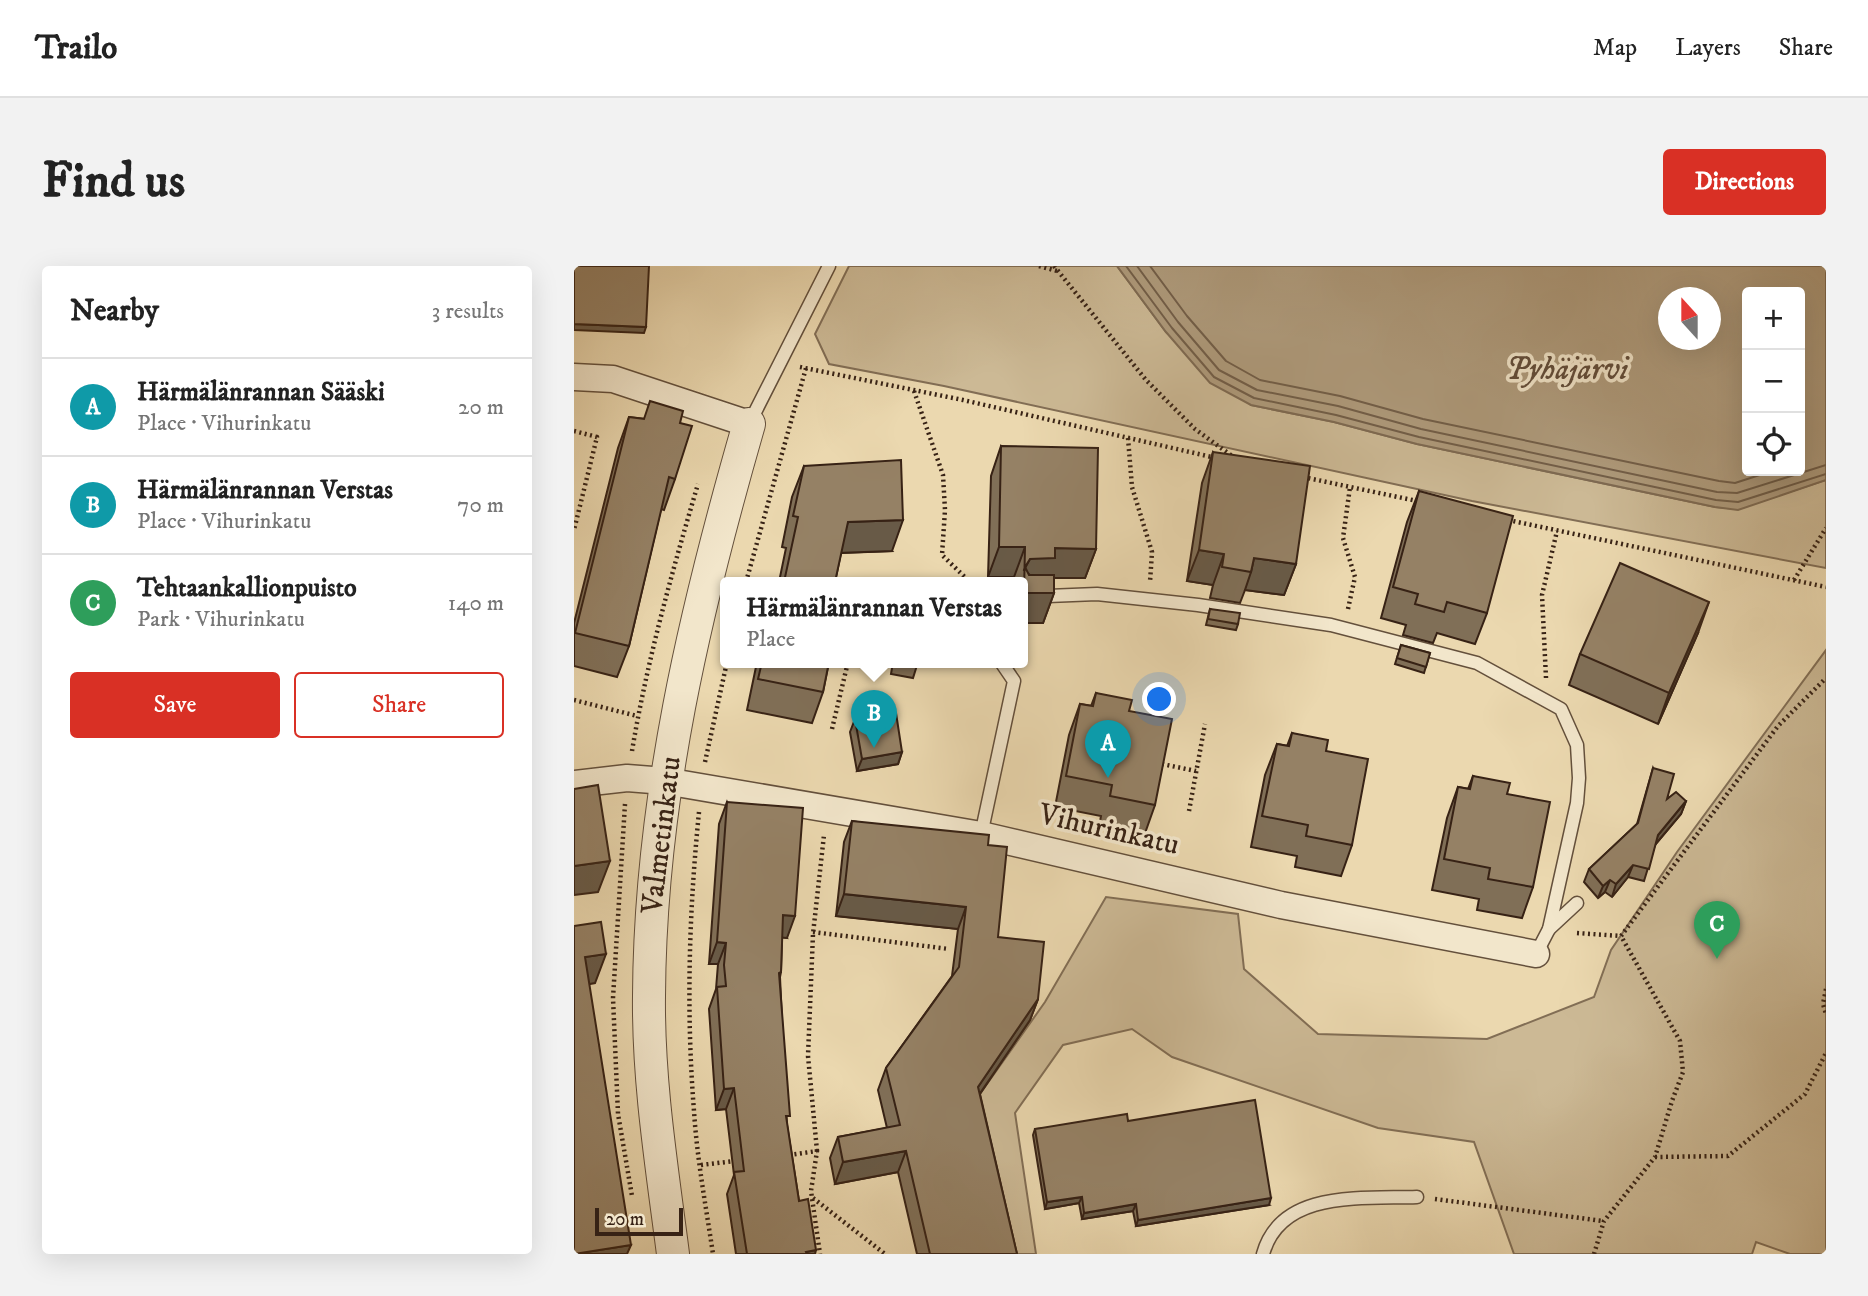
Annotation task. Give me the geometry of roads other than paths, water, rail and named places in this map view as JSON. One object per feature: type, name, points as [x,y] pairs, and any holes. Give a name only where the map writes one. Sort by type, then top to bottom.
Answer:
[{"type":"street","points":[[574,377],[613,379],[749,424]]},
{"type":"street","name":"Valmetinkatu","points":[[673,1254],[654,1109],[649,998],[653,898],[664,781],[692,635],[718,530],[749,424]]},
{"type":"street","name":"Vihurinkatu","points":[[574,784],[627,778],[664,781],[981,835],[1281,905],[1536,954]]},
{"type":"lane","points":[[749,424],[829,266]]},
{"type":"lane","points":[[1028,597],[1097,594],[1198,605],[1340,628],[1476,663],[1561,709],[1577,745],[1577,805],[1549,929],[1536,954]]},
{"type":"lane","points":[[981,835],[1014,681],[1005,668]]},
{"type":"lane","points":[[1549,929],[1577,903]]},
{"type":"lane","points":[[1263,1254],[1266,1244],[1286,1217],[1320,1201],[1417,1197]]},
{"type":"water","name":"Pyhäjärvi","points":[[1117,266],[1826,266],[1826,480],[1738,510],[1417,444],[1334,422],[1251,405],[1210,383],[1166,332]]},
{"type":"place","name":"Härmälänrannan Verstas","points":[[874,748]]},
{"type":"place","name":"Härmälänrannan Sääski","points":[[1108,778]]},
{"type":"place","name":"Tehtaankallionpuisto","points":[[1717,959]]}]
